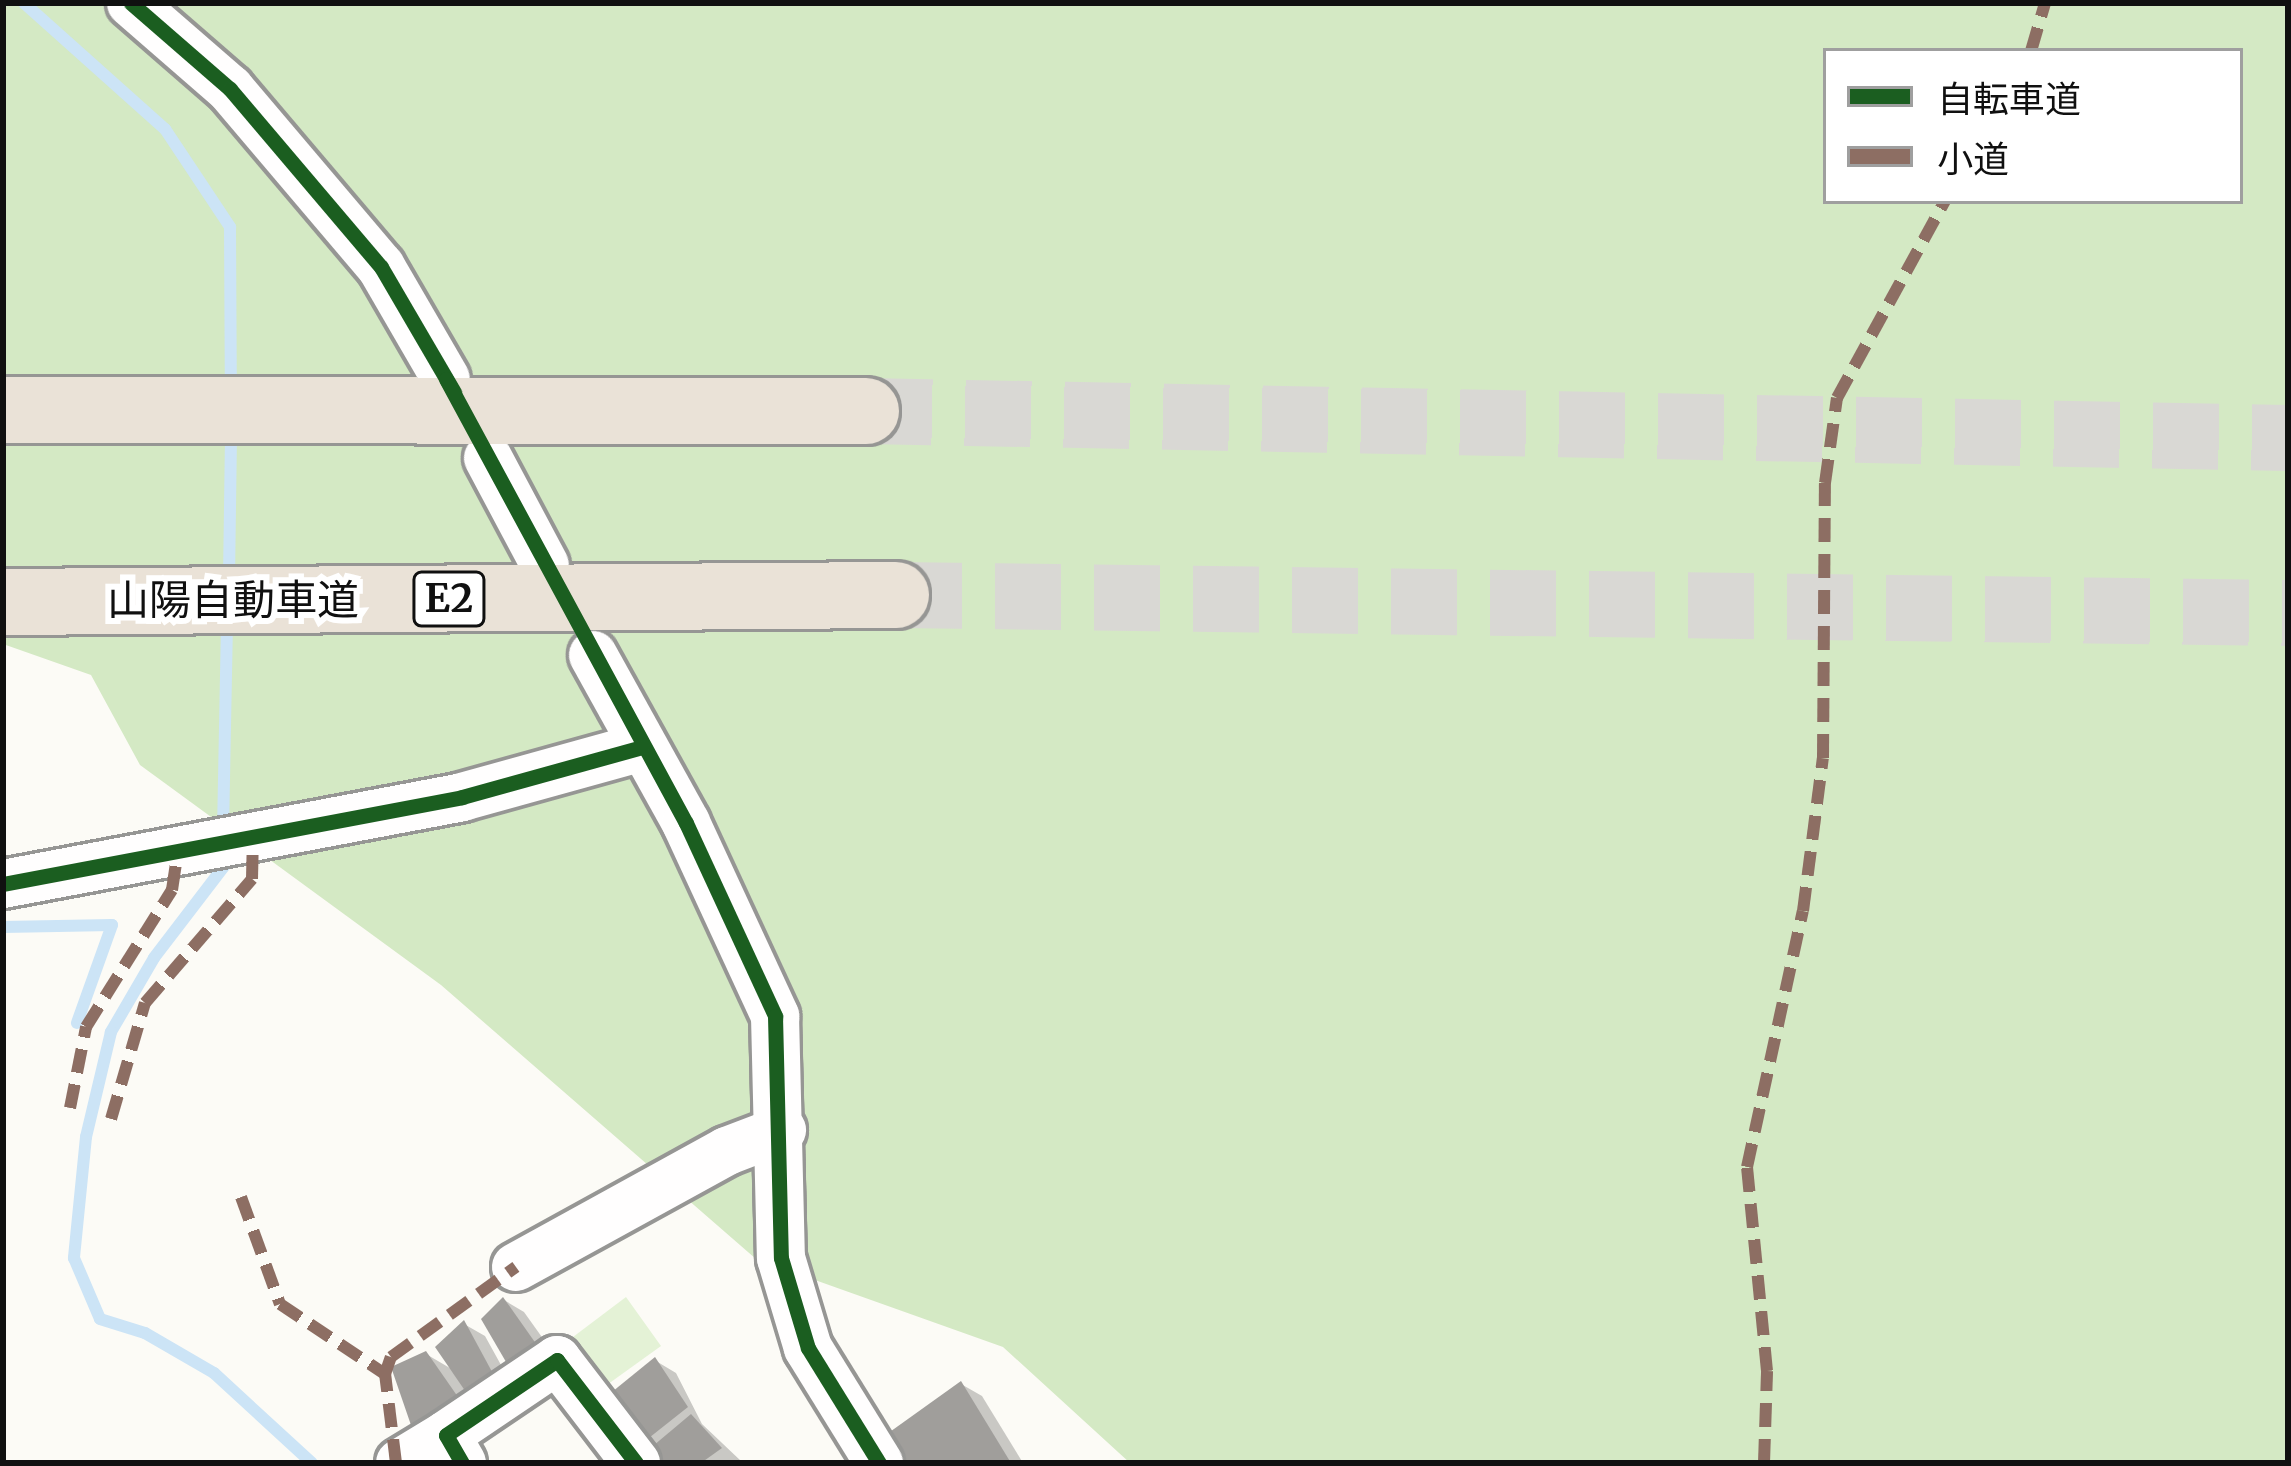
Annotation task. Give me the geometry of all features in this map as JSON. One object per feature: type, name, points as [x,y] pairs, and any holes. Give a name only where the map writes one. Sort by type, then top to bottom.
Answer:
[{"type":"highway","points":[[3,410],[866,411]]},
{"type":"highway","name":"山陽自動車道","points":[[3,602],[896,595]]},
{"type":"street","points":[[131,3],[230,89],[381,266],[446,379]]},
{"type":"street","points":[[488,458],[545,565]]},
{"type":"street","points":[[593,655],[686,823],[775,1016],[782,1130],[781,1258],[808,1348],[879,1463]]},
{"type":"street","points":[[3,884],[462,796],[642,747]]},
{"type":"street","points":[[516,1267],[727,1151],[782,1130]]},
{"type":"street","points":[[400,1463],[454,1449],[557,1360],[636,1463]]},
{"type":"green space","points":[[3,3],[2288,3],[2288,1463],[1130,1463],[1003,1347],[756,1259],[441,985],[140,765],[91,675],[3,644]]},
{"type":"green space","points":[[626,1297],[661,1346],[604,1387],[569,1340]]},
{"type":"building","points":[[503,1297],[539,1348],[513,1374],[481,1319]]},
{"type":"building","points":[[464,1320],[497,1381],[470,1398],[435,1347]]},
{"type":"building","points":[[426,1351],[458,1397],[412,1428],[391,1367]]},
{"type":"building","points":[[655,1357],[688,1407],[640,1445],[607,1396]]},
{"type":"building","points":[[961,1381],[1011,1463],[894,1463],[880,1439]]},
{"type":"building","points":[[691,1414],[722,1448],[701,1463],[654,1463],[647,1451]]},
{"type":"waterway","points":[[24,3],[165,129],[230,227],[231,393]]},
{"type":"waterway","points":[[229,579],[231,432]]},
{"type":"waterway","points":[[223,831],[227,618]]},
{"type":"waterway","points":[[224,851],[225,865],[154,958],[111,1032],[86,1137],[74,1258],[100,1319],[145,1333],[214,1373],[312,1463]]},
{"type":"waterway","points":[[3,927],[112,925],[77,1023]]},
{"type":"tunnel","points":[[866,411],[2288,438]]},
{"type":"tunnel","points":[[896,595],[2288,613]]},
{"type":"marked path","points":[[2032,48],[2045,3]]},
{"type":"marked path","points":[[1764,1463],[1767,1371],[1747,1167],[1803,911],[1823,758],[1825,483],[1837,398],[1943,204]]},
{"type":"marked path","points":[[111,1119],[145,1003],[252,879],[253,836]]},
{"type":"marked path","points":[[70,1108],[86,1027],[172,890],[178,850]]},
{"type":"marked path","points":[[241,1197],[280,1304],[385,1374]]},
{"type":"marked path","points":[[396,1463],[385,1374],[391,1357],[516,1267]]},
{"type":"cycle path","points":[[131,3],[230,89],[381,267],[454,392]]},
{"type":"cycle path","points":[[446,379],[686,823],[775,1016],[781,1258],[808,1348],[879,1463]]},
{"type":"cycle path","points":[[3,884],[462,797],[642,747]]},
{"type":"cycle path","points":[[462,1463],[446,1435],[557,1360],[636,1463]]}]
